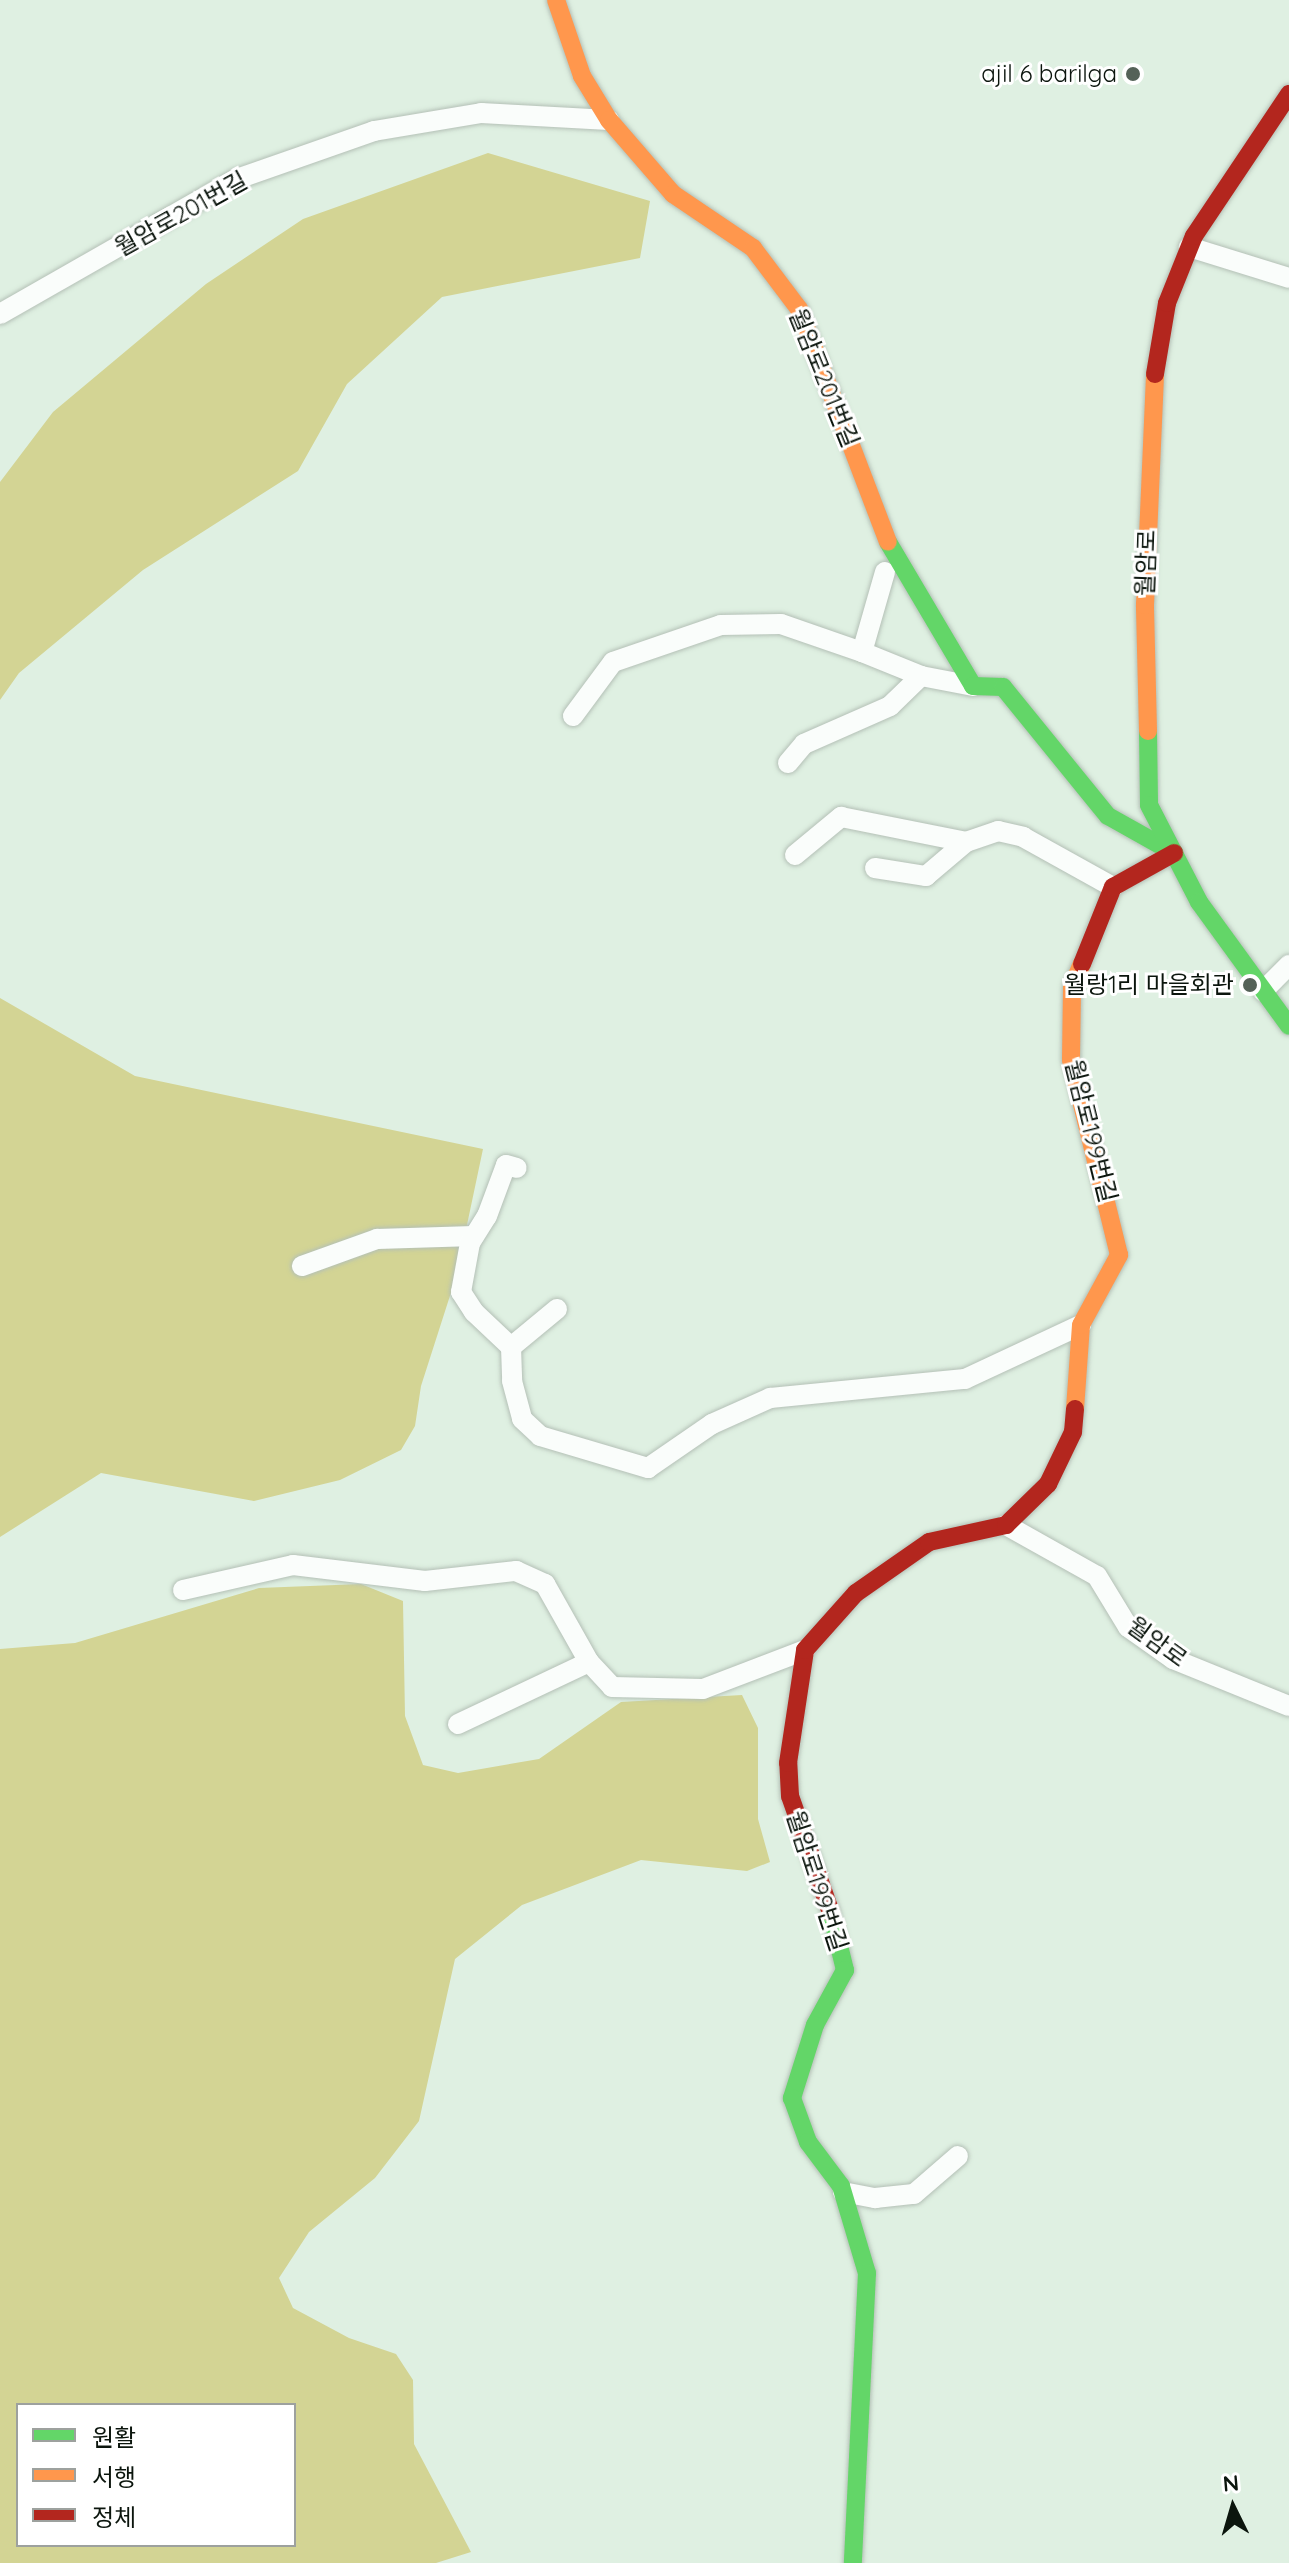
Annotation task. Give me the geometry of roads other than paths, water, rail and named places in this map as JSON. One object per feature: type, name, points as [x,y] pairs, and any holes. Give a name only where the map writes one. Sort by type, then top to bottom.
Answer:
[{"type":"street","name":"월암로201번길","points":[[556,0],[582,76],[609,120],[673,194],[753,248],[799,309],[894,558],[973,686]]},
{"type":"street","name":"월암로","points":[[1289,94],[1189,247],[1167,303],[1157,347],[1145,605],[1149,805],[1199,902],[1289,1026]]},
{"type":"street","name":"월암로201번길","points":[[0,314],[237,179],[374,131],[481,113],[609,120]]},
{"type":"street","points":[[1189,247],[1289,278]]},
{"type":"street","points":[[862,652],[885,572]]},
{"type":"street","points":[[573,716],[613,662],[721,625],[781,624],[921,676],[973,686],[1003,687],[1108,816],[1174,853]]},
{"type":"street","points":[[788,763],[804,744],[890,706],[921,676]]},
{"type":"street","points":[[795,855],[841,817],[966,842]]},
{"type":"street","points":[[875,868],[926,876],[966,842],[998,831],[1023,837],[1113,887],[1174,853]]},
{"type":"street","name":"월암로199번길","points":[[1006,1525],[1048,1484],[1073,1432],[1081,1325],[1119,1255],[1071,1060],[1072,987],[1113,887]]},
{"type":"street","points":[[1263,991],[1289,965]]},
{"type":"street","points":[[517,1168],[506,1165],[474,1236],[461,1292],[511,1347],[512,1381],[522,1419],[540,1436],[648,1468],[712,1424],[770,1398],[965,1379],[1081,1325]]},
{"type":"street","points":[[302,1266],[377,1239],[474,1236]]},
{"type":"street","points":[[511,1347],[557,1309]]},
{"type":"street","name":"월암로","points":[[1006,1525],[1097,1576],[1128,1627],[1173,1659],[1289,1706]]},
{"type":"street","points":[[183,1590],[293,1565],[425,1581],[516,1571],[545,1584],[589,1662],[612,1687],[639,1683],[703,1689],[805,1650],[856,1593],[929,1542],[1006,1525]]},
{"type":"street","name":"월암로199번길","points":[[805,1650],[788,1763],[790,1796],[829,1906],[845,1970],[815,2025],[792,2098],[808,2142],[843,2192],[867,2273],[853,2563]]},
{"type":"street","points":[[458,1724],[589,1662]]},
{"type":"street","points":[[843,2192],[875,2198],[914,2194],[958,2156]]},
{"type":"place","name":"ajil 6 barilga","points":[[1133,74]]},
{"type":"place","name":"월랑1리 마을회관","points":[[1250,985]]}]
